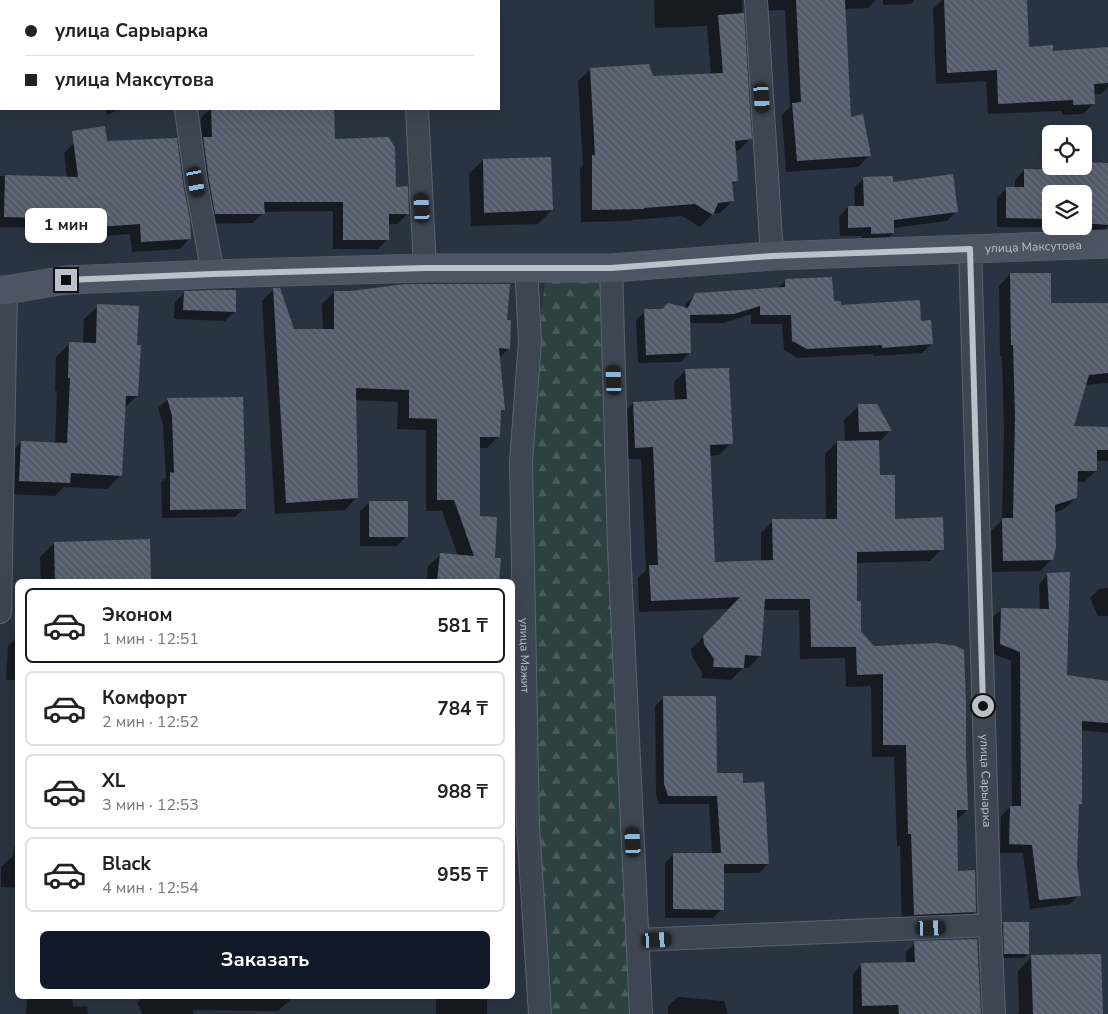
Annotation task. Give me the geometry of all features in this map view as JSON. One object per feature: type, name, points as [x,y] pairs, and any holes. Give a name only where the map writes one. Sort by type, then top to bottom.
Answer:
[{"type":"street","points":[[756,0],[772,256]]},
{"type":"street","points":[[186,110],[196,182],[213,274]]},
{"type":"street","points":[[416,110],[425,268]]},
{"type":"street","name":"улица Максутова","points":[[3,290],[66,280],[425,268],[611,268],[772,256],[1108,244]]},
{"type":"street","name":"улица Сарыарка","points":[[970,249],[994,1014]]},
{"type":"street","name":"улица Мажит","points":[[526,267],[530,341],[521,462],[528,825],[540,1014]]},
{"type":"street","points":[[611,268],[619,548],[641,1014]]},
{"type":"street","points":[[0,612],[3,290]]},
{"type":"street","points":[[638,940],[990,925]]},
{"type":"green space","points":[[548,257],[609,258],[647,1014],[543,1014],[524,459]]},
{"type":"building","points":[[796,0],[845,0],[851,117],[863,114],[871,156],[797,161],[792,103],[801,102]]},
{"type":"building","points":[[944,0],[1027,0],[1029,47],[1053,45],[1053,51],[1108,47],[1108,83],[1094,84],[1095,104],[1073,105],[1073,100],[998,104],[997,70],[947,73]]},
{"type":"building","points":[[744,13],[752,139],[735,141],[738,181],[732,182],[734,201],[718,203],[713,215],[695,204],[644,209],[592,210],[592,155],[595,155],[590,68],[649,64],[653,76],[723,73],[718,15]]},
{"type":"building","points":[[211,110],[334,110],[335,139],[389,137],[395,148],[396,187],[408,186],[409,214],[389,214],[389,240],[343,240],[343,202],[264,202],[265,214],[215,214],[203,137],[212,137]]},
{"type":"building","points":[[105,126],[107,141],[177,138],[190,220],[191,239],[141,242],[140,224],[82,228],[81,219],[4,217],[5,175],[78,177],[72,131]]},
{"type":"building","points":[[551,157],[553,210],[484,213],[483,159]]},
{"type":"building","points":[[1092,162],[1108,163],[1108,225],[1092,224],[1092,185],[1042,185],[1042,219],[1006,218],[1006,187],[1024,187],[1024,169],[1042,169],[1042,175],[1092,175]]},
{"type":"building","points":[[953,174],[958,212],[894,220],[894,233],[871,234],[871,227],[848,228],[848,206],[864,206],[863,177],[893,176],[893,182]]},
{"type":"building","points":[[1010,273],[1051,273],[1051,303],[1108,303],[1108,373],[1089,375],[1074,426],[1108,427],[1108,450],[1097,450],[1097,471],[1078,471],[1077,498],[1055,505],[1056,548],[1053,560],[1003,561],[1002,518],[1013,518],[1015,417]]},
{"type":"building","points":[[832,277],[834,301],[841,301],[841,305],[920,300],[921,321],[931,320],[933,344],[882,348],[882,345],[807,349],[792,341],[791,315],[760,315],[760,306],[734,314],[690,315],[691,353],[646,355],[644,309],[662,309],[668,303],[688,308],[695,293],[785,287],[785,279]]},
{"type":"building","points":[[406,284],[510,284],[507,320],[511,320],[510,349],[499,348],[505,410],[501,410],[500,437],[480,437],[480,516],[497,517],[495,558],[501,558],[499,579],[437,579],[440,553],[474,556],[454,500],[437,500],[437,419],[409,418],[409,390],[356,388],[358,498],[286,503],[273,288],[280,288],[294,329],[334,329],[334,291],[351,291]]},
{"type":"building","points":[[236,290],[236,312],[183,310],[184,291]]},
{"type":"building","points":[[97,304],[139,306],[137,345],[141,345],[138,396],[126,396],[122,476],[71,473],[70,483],[19,481],[21,441],[67,443],[70,378],[68,378],[69,342],[96,343]]},
{"type":"building","points":[[729,368],[733,444],[710,445],[715,562],[773,560],[772,519],[837,519],[837,441],[879,440],[880,475],[895,475],[895,519],[943,517],[944,550],[857,552],[857,601],[861,601],[861,631],[874,646],[937,643],[956,646],[964,650],[968,810],[957,810],[958,871],[975,870],[976,912],[914,915],[911,834],[908,834],[906,745],[883,745],[883,674],[857,675],[856,647],[811,647],[810,599],[765,599],[761,656],[745,655],[744,668],[713,667],[714,659],[704,644],[703,636],[740,597],[651,601],[649,565],[658,565],[653,447],[635,448],[633,402],[687,399],[685,369]]},
{"type":"building","points":[[243,397],[246,509],[170,510],[170,472],[174,473],[172,416],[167,398]]},
{"type":"building","points":[[858,404],[877,404],[892,431],[859,432]]},
{"type":"building","points":[[369,501],[408,501],[408,537],[369,537]]},
{"type":"building","points":[[150,539],[151,579],[55,579],[54,542]]},
{"type":"building","points":[[1070,572],[1067,675],[1108,681],[1108,723],[1082,721],[1082,804],[1079,804],[1077,866],[1081,896],[1039,900],[1032,845],[1009,844],[1010,806],[1021,806],[1020,652],[1000,644],[1001,608],[1049,609],[1047,573]]},
{"type":"building","points":[[663,696],[716,696],[717,773],[743,773],[743,783],[764,782],[769,864],[724,864],[724,910],[673,909],[673,853],[721,853],[717,796],[668,796],[664,784]]},
{"type":"building","points":[[1003,922],[1029,922],[1029,954],[1004,954]]},
{"type":"building","points":[[977,939],[981,1014],[899,1014],[898,1005],[862,1006],[861,963],[915,962],[914,941]]},
{"type":"building","points":[[1101,954],[1103,1014],[1033,1014],[1031,955]]},
{"type":"route","points":[[66,280],[425,268],[611,268],[772,256],[970,249],[983,706]]}]
